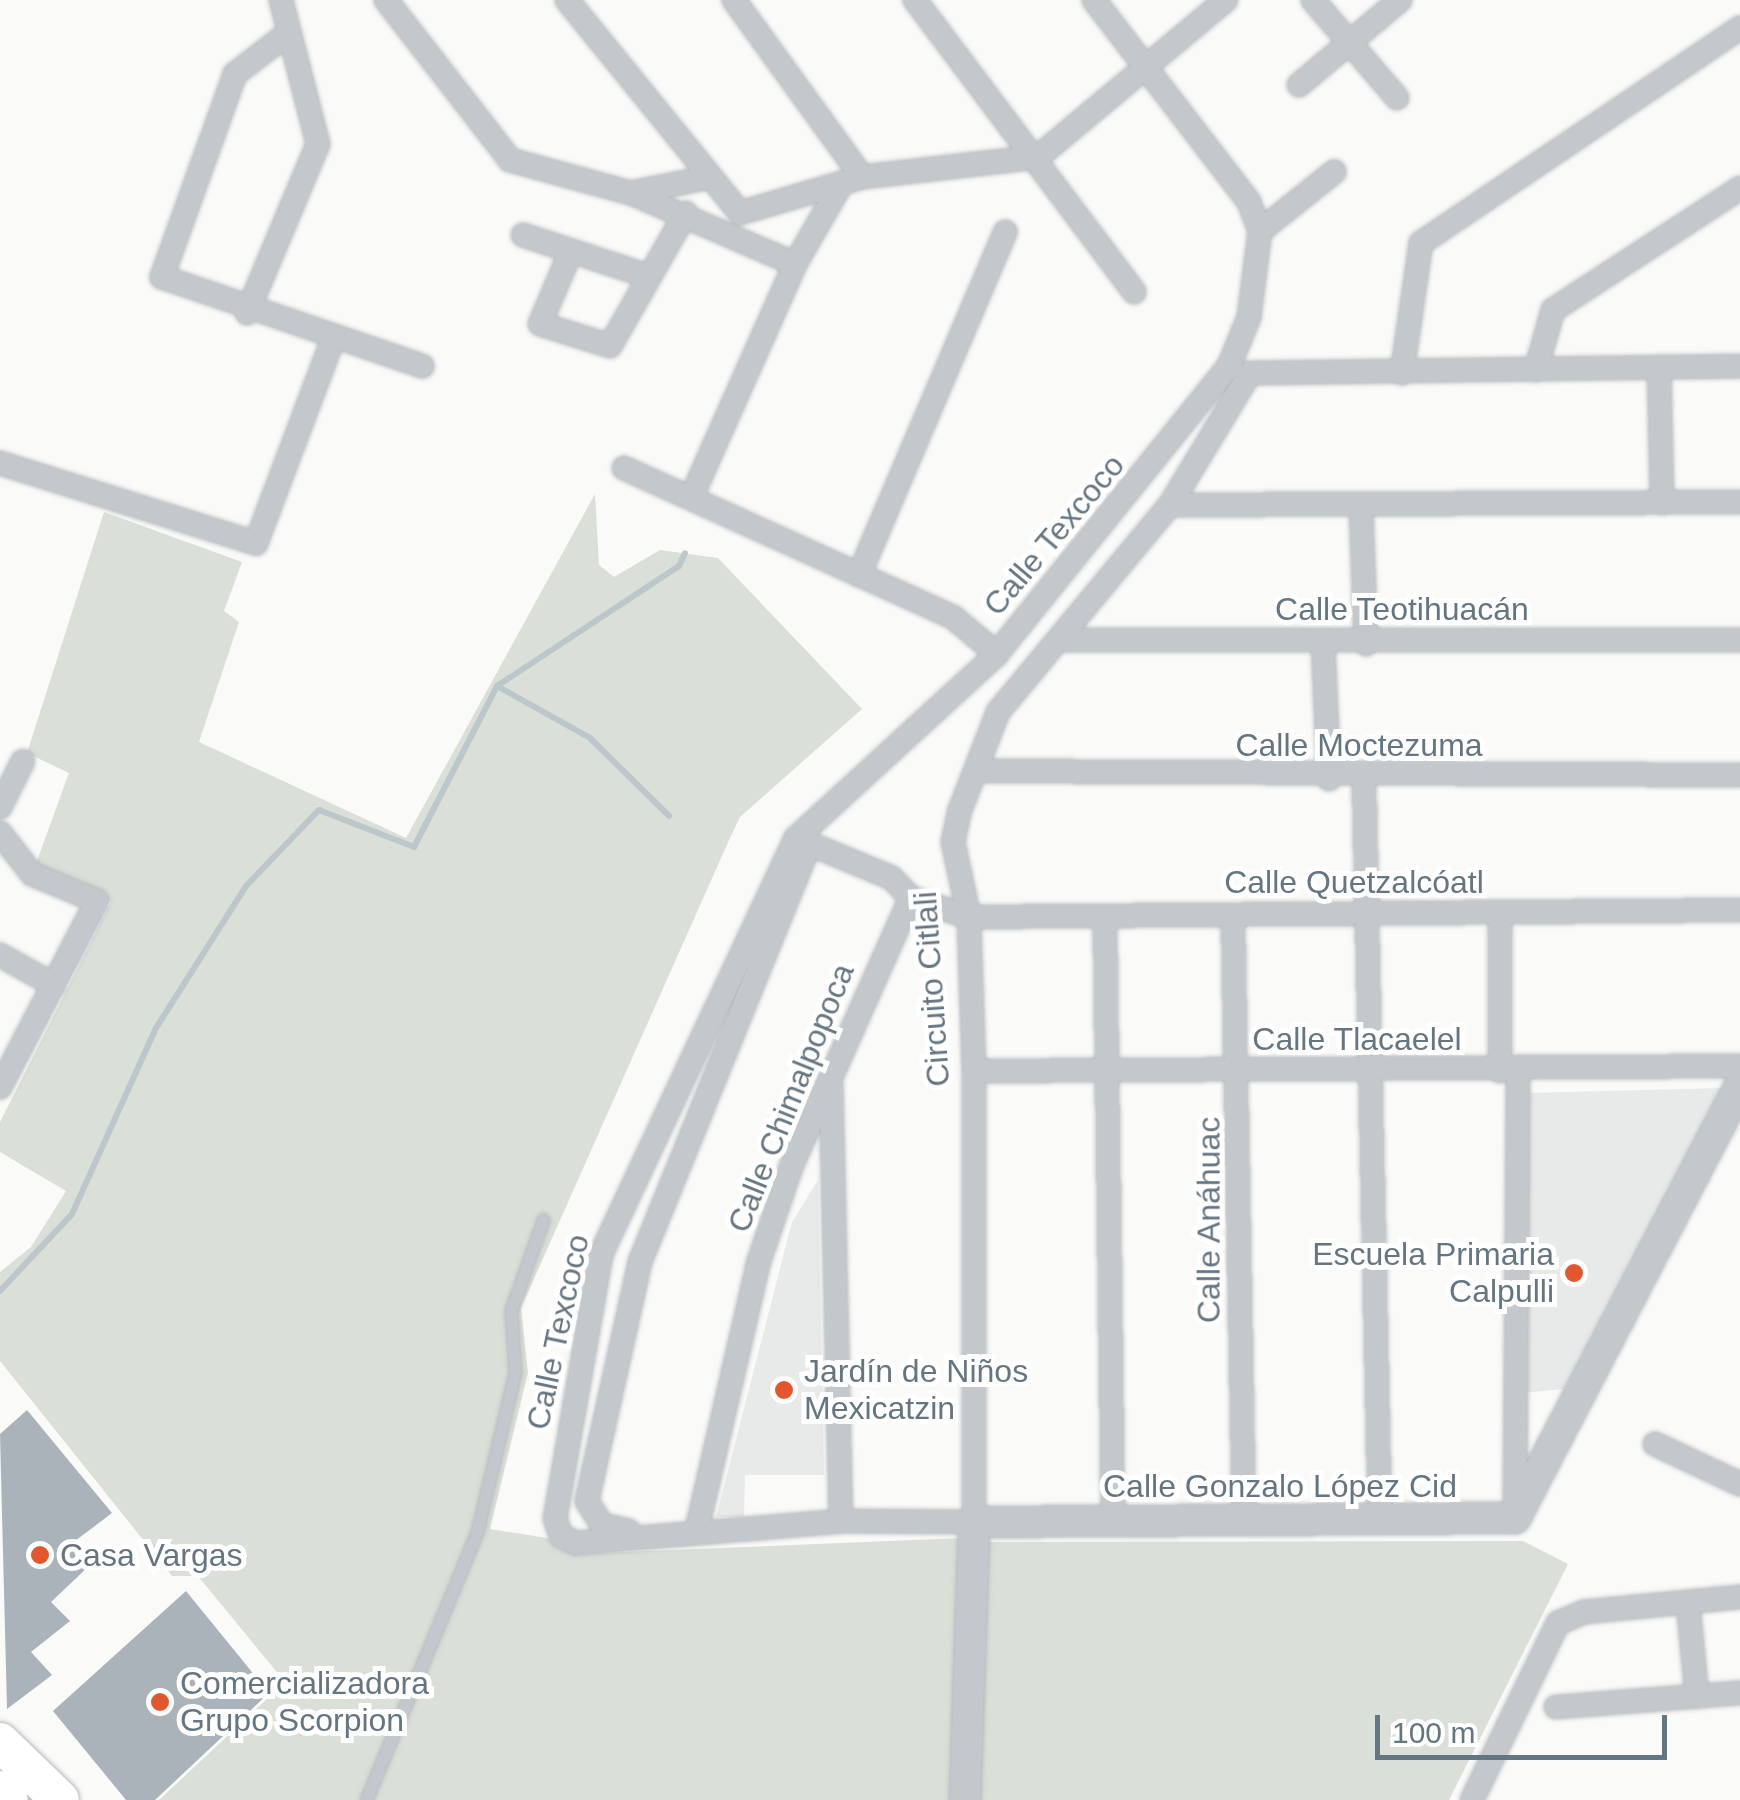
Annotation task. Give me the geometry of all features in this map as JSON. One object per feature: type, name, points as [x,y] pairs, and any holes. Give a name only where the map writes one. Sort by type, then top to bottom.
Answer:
[{"type":"main road","points":[[0,1742],[60,1800]]},
{"type":"main road","points":[[0,1790],[9,1800]]},
{"type":"street","points":[[247,313],[318,144],[281,0]]},
{"type":"street","points":[[386,0],[510,160],[631,193],[686,213],[795,264]]},
{"type":"street","points":[[567,0],[706,178],[740,212],[851,182],[1038,157],[1148,72],[1226,0]]},
{"type":"street","points":[[734,0],[851,182]]},
{"type":"street","points":[[915,0],[1038,157],[1134,292]]},
{"type":"street","points":[[1094,0],[1249,202],[1260,230],[1334,172]]},
{"type":"street","points":[[1313,0],[1397,98]]},
{"type":"street","points":[[1299,85],[1400,0]]},
{"type":"street","points":[[1402,373],[1421,243],[1740,28]]},
{"type":"street","points":[[288,34],[235,74],[162,277],[247,313],[422,366]]},
{"type":"street","points":[[631,193],[706,178]]},
{"type":"street","points":[[691,498],[795,264],[851,182]]},
{"type":"street","points":[[1536,370],[1553,310],[1740,188]]},
{"type":"street","points":[[571,251],[540,324],[610,346],[686,213]]},
{"type":"street","name":"Calle Texcoco","points":[[561,1536],[555,1518],[601,1255],[805,838],[996,654],[1229,366],[1258,277],[1260,230]]},
{"type":"street","points":[[859,575],[1005,232]]},
{"type":"street","points":[[523,235],[648,276]]},
{"type":"street","points":[[0,462],[249,543],[266,535],[334,337]]},
{"type":"street","name":"Circuito Citlali","points":[[965,1800],[974,1522],[974,1071],[969,917],[953,842],[998,712],[1064,640],[1170,505],[1250,372],[1740,366]]},
{"type":"street","points":[[1659,367],[1662,503]]},
{"type":"street","points":[[624,468],[954,618],[996,654]]},
{"type":"street","points":[[1170,505],[1361,507],[1740,502]]},
{"type":"street","points":[[1361,507],[1366,644]]},
{"type":"street","name":"Calle Teotihuacán","points":[[1064,640],[1366,644],[1740,640]]},
{"type":"street","points":[[1323,642],[1328,778]]},
{"type":"street","points":[[0,807],[24,761]]},
{"type":"street","name":"Calle Moctezuma","points":[[976,771],[1364,780],[1740,775]]},
{"type":"street","points":[[1364,780],[1364,914],[1376,1072],[1380,1523]]},
{"type":"street","points":[[0,833],[32,874],[98,902],[2,1079]]},
{"type":"street","points":[[805,838],[892,878],[911,898]]},
{"type":"street","name":"Calle Texcoco","points":[[652,1536],[590,1516],[640,1262],[805,838]]},
{"type":"street","name":"Calle Quetzalcóatl","points":[[911,898],[969,917],[1740,910]]},
{"type":"street","name":"Calle Chimalpopoca","points":[[697,1529],[759,1261],[830,1076],[911,898]]},
{"type":"street","points":[[1500,913],[1509,1071],[1515,1518]]},
{"type":"street","points":[[1105,916],[1113,1522]]},
{"type":"street","name":"Calle Anáhuac","points":[[1233,916],[1240,1072],[1244,1524]]},
{"type":"street","points":[[0,955],[54,985]]},
{"type":"street","name":"Calle Tlacaelel","points":[[974,1071],[1376,1072],[1740,1066]]},
{"type":"street","points":[[830,1076],[841,1521]]},
{"type":"street","points":[[1515,1518],[1740,1086]]},
{"type":"street","points":[[1655,1444],[1740,1484]]},
{"type":"street","name":"Calle Gonzalo López Cid","points":[[561,1536],[652,1536],[697,1529],[841,1521],[1244,1524],[1515,1518]]},
{"type":"street","points":[[1472,1800],[1558,1623],[1740,1596]]},
{"type":"street","points":[[1688,1603],[1697,1697]]},
{"type":"street","points":[[1556,1707],[1740,1693]]},
{"type":"lane","points":[[366,1800],[477,1532],[515,1372],[510,1310],[543,1220]]},
{"type":"shaded area","points":[[595,494],[599,565],[614,577],[660,550],[718,558],[862,709],[740,817],[729,840],[521,1308],[528,1373],[490,1529],[547,1538],[572,1554],[963,1538],[953,1800],[159,1800],[285,1682],[198,1576],[172,1576],[0,1361],[0,1272],[31,1247],[66,1191],[0,1152],[0,1122],[111,902],[34,869],[69,773],[27,753],[104,512],[242,562],[224,611],[239,622],[199,742],[406,838]]},
{"type":"shaded area","name":"Escuela Primaria Calpulli","points":[[1723,1088],[1565,1389],[1521,1393],[1526,1093]]},
{"type":"shaded area","name":"Jardín de Niños Mexicatzin","points":[[818,1180],[824,1475],[745,1475],[744,1517],[716,1517],[792,1222]]},
{"type":"shaded area","points":[[1523,1541],[1568,1564],[1449,1800],[979,1800],[988,1542]]},
{"type":"building","name":"Casa Vargas","points":[[27,1410],[112,1513],[71,1544],[89,1566],[51,1602],[70,1621],[31,1652],[52,1675],[7,1709],[0,1434]]},
{"type":"building","name":"Comercializadora Grupo Scorpion","points":[[186,1591],[269,1693],[155,1800],[126,1800],[53,1711]]},
{"type":"waterway","points":[[0,1291],[72,1214],[156,1028],[246,886],[319,810],[414,847],[497,686],[679,566],[685,553]]},
{"type":"waterway","points":[[497,686],[590,738],[669,816]]},
{"type":"place","name":"Escuela Primaria Calpulli","points":[[1574,1273]]},
{"type":"place","name":"Jardín de Niños Mexicatzin","points":[[784,1390]]},
{"type":"place","name":"Casa Vargas","points":[[40,1555]]},
{"type":"place","name":"Comercializadora Grupo Scorpion","points":[[160,1702]]}]
